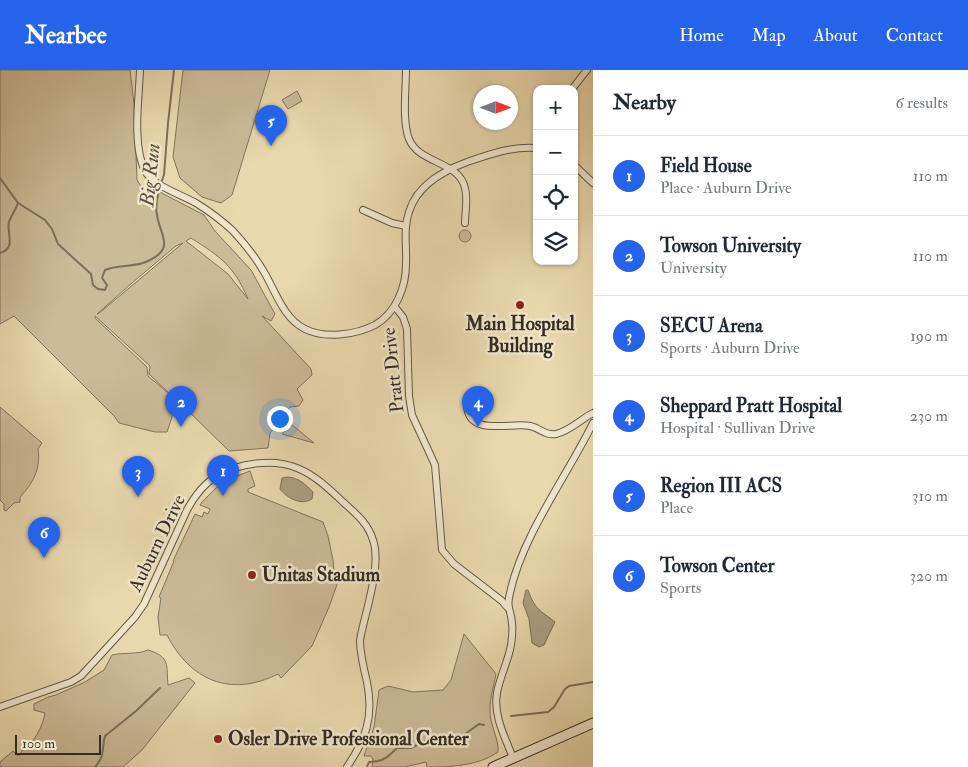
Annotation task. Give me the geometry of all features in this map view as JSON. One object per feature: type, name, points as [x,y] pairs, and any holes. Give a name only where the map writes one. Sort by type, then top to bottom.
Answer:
[{"type":"street","points":[[140,70],[138,122],[140,151],[146,172],[156,181],[208,211],[234,232],[260,264],[286,312],[295,322],[305,329],[326,334],[356,332],[378,323],[390,314],[406,272],[406,226],[409,211],[418,195],[435,177],[450,169],[506,150],[533,148]]},
{"type":"street","points":[[406,70],[406,123],[409,139],[419,153],[450,169],[462,180],[466,190],[465,223]]},
{"type":"street","points":[[575,85],[587,70]]},
{"type":"street","points":[[578,168],[593,183]]},
{"type":"street","points":[[363,210],[392,223],[406,226]]},
{"type":"street","name":"Pratt Drive","points":[[394,307],[403,316],[407,329],[409,396],[412,415],[435,465],[442,550],[454,564],[502,601],[507,608]]},
{"type":"street","points":[[467,406],[470,417],[480,424],[489,426],[530,426],[551,434],[566,430],[593,413]]},
{"type":"street","points":[[513,758],[498,720],[496,702],[497,692],[508,660],[512,635],[512,622],[507,608],[513,580],[525,550],[593,423]]},
{"type":"street","name":"Auburn Drive","points":[[0,708],[71,682],[87,671],[136,617],[144,604],[187,510],[195,496],[204,486],[217,476],[230,470],[261,464],[283,464],[298,468],[320,481],[360,518],[366,525],[374,542],[376,559],[360,640],[368,686],[368,718],[364,740],[347,767]]},
{"type":"street","points":[[493,767],[593,723]]},
{"type":"shaded area","points":[[0,70],[130,70],[134,104],[137,180],[144,191],[154,189],[204,215],[215,231],[251,270],[275,314],[271,321],[262,316],[311,369],[312,375],[297,389],[303,400],[299,406],[290,407],[270,433],[268,448],[229,451],[175,398],[174,411],[167,432],[155,432],[119,423],[14,316],[0,324]],"holes":[[[191,238],[226,263],[237,278],[248,299],[228,274],[186,241]],[[183,243],[97,314],[133,282],[176,246]],[[95,316],[150,366],[149,374],[173,397],[148,376],[147,367]]]},
{"type":"shaded area","points":[[183,70],[270,70],[232,195],[221,203],[202,197],[180,178],[173,157]]},
{"type":"shaded area","points":[[297,91],[302,101],[288,109],[282,100]]},
{"type":"shaded area","points":[[467,230],[470,231],[470,241],[463,242],[460,241],[459,234],[460,231]]},
{"type":"shaded area","points":[[0,407],[42,443],[38,449],[37,469],[32,481],[20,497],[20,502],[14,503],[6,511],[4,510],[4,504],[0,500]]},
{"type":"shaded area","points":[[291,424],[314,443],[282,434]]},
{"type":"shaded area","name":"Unitas Stadium","points":[[250,471],[255,486],[248,489],[248,492],[323,522],[328,536],[334,572],[339,579],[312,646],[281,678],[278,674],[260,681],[228,684],[213,680],[200,673],[176,651],[167,635],[160,635],[158,617],[161,598],[159,597],[195,514],[202,517],[204,512],[208,514],[210,509],[200,505],[202,502],[219,485],[222,479],[227,482],[227,480]]},
{"type":"shaded area","points":[[288,477],[299,480],[307,486],[313,492],[312,499],[303,502],[294,500],[283,492],[280,489],[282,478]]},
{"type":"shaded area","points":[[526,590],[528,590],[538,609],[555,622],[544,645],[539,647],[532,643],[529,619],[523,603]]},
{"type":"shaded area","points":[[464,634],[496,674],[490,714],[498,752],[473,763],[455,766],[427,767],[426,762],[405,767],[372,767],[373,759],[371,756],[364,756],[374,727],[379,690],[388,686],[413,692],[443,690],[451,680]]},
{"type":"shaded area","points":[[148,650],[164,659],[167,667],[168,685],[189,678],[195,683],[142,750],[123,767],[0,767],[0,762],[13,751],[20,755],[23,748],[38,733],[45,713],[34,710],[34,704],[85,682],[104,670],[112,655]]},
{"type":"waterway","name":"Big Run","points":[[161,183],[164,175],[174,70]]},
{"type":"waterway","name":"Big Run","points":[[0,178],[18,203],[45,220],[52,229],[58,244],[91,274],[93,285],[98,289],[105,290],[107,285],[102,278],[105,270],[143,263],[157,256],[162,251],[164,241],[156,208],[160,188]]},
{"type":"waterway","points":[[0,253],[5,251],[10,244],[8,226],[18,203]]},
{"type":"waterway","points":[[511,716],[548,712],[554,707],[565,689],[569,686],[593,682]]},
{"type":"waterway","points":[[95,767],[102,755],[105,736],[136,711],[160,688]]},
{"type":"waterway","points":[[367,767],[369,762],[385,758],[397,748],[411,748],[427,740],[449,740],[465,734],[479,724],[484,725]]},
{"type":"place","name":"Region III ACS","points":[[271,146]]},
{"type":"place","name":"Main Hospital Building","points":[[520,305]]},
{"type":"place","name":"Towson University","points":[[181,427]]},
{"type":"place","name":"Sheppard Pratt Hospital","points":[[478,427]]},
{"type":"place","name":"Field House","points":[[223,496]]},
{"type":"place","name":"SECU Arena","points":[[138,497]]},
{"type":"place","name":"Towson Center","points":[[44,558]]},
{"type":"place","name":"Unitas Stadium","points":[[252,575]]},
{"type":"place","name":"Osler Drive Professional Center","points":[[218,739]]}]
